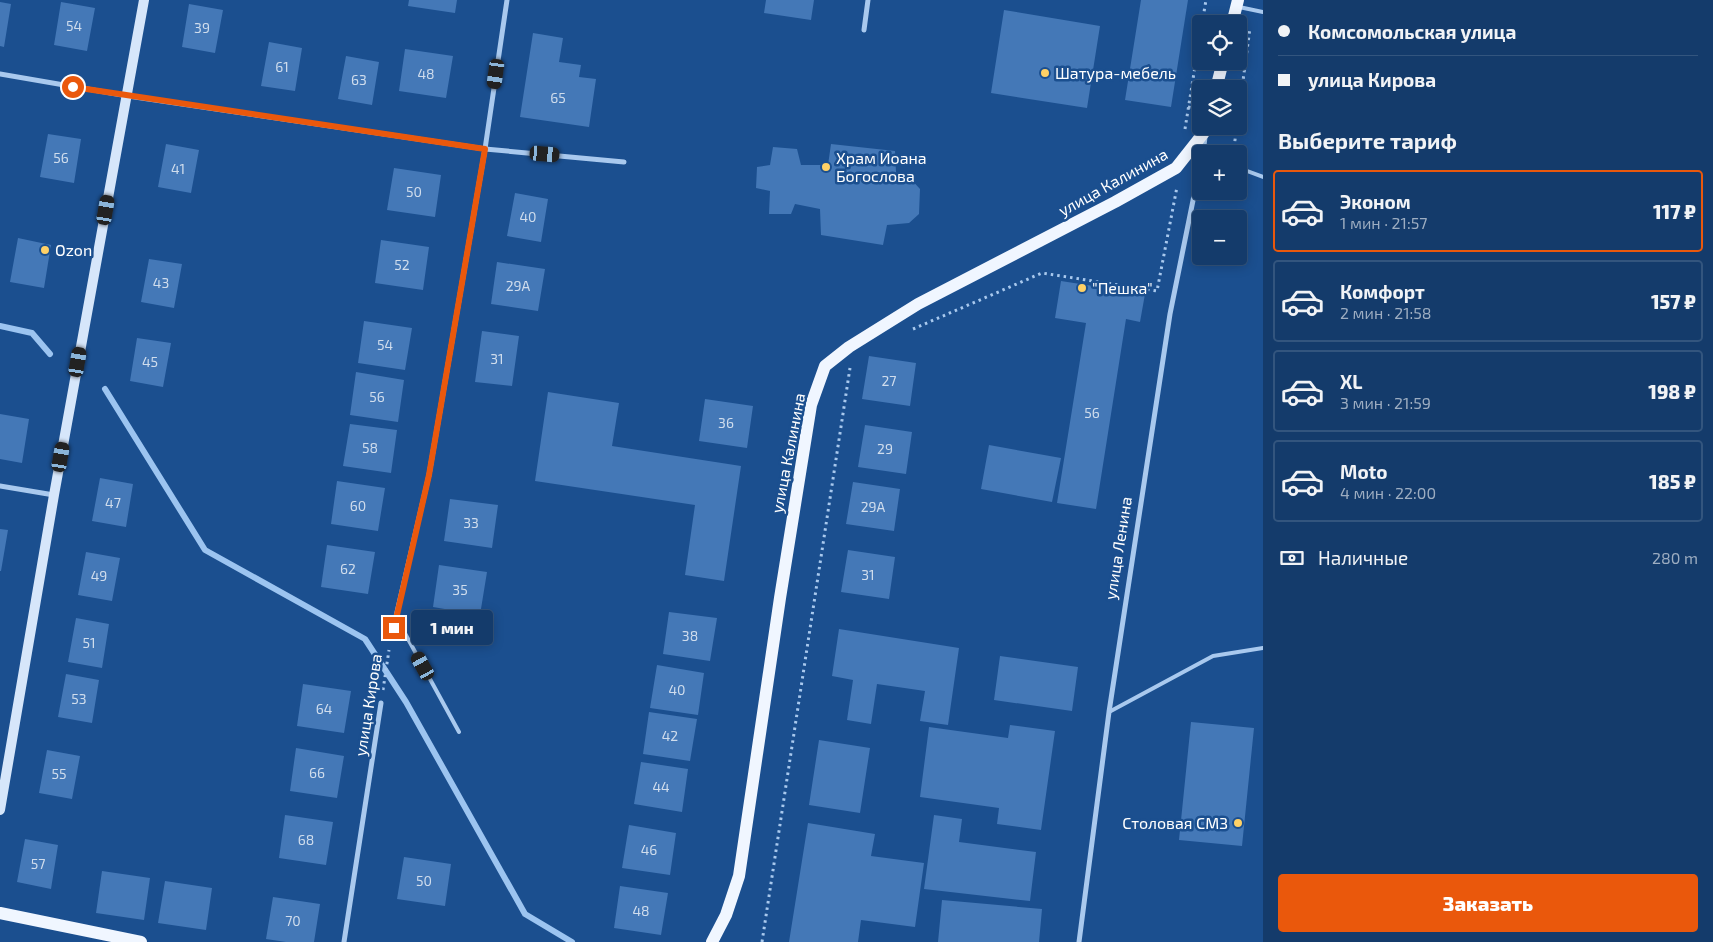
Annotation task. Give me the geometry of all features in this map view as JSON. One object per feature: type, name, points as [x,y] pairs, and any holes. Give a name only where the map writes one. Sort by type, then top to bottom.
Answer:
[{"type":"main road","points":[[0,810],[54,495],[144,0]]},
{"type":"main road","name":"улица Калинина","points":[[712,942],[726,915],[739,876],[811,405],[825,366],[849,347],[918,304],[1115,202],[1176,168],[1202,135]]},
{"type":"main road","points":[[0,913],[141,942]]},
{"type":"street","name":"улица Кирова","points":[[391,638],[429,475],[485,149],[507,0]]},
{"type":"street","points":[[864,30],[868,0]]},
{"type":"street","points":[[0,74],[128,96],[485,149],[624,162]]},
{"type":"street","name":"улица Ленина","points":[[1079,942],[1109,712],[1170,314],[1193,200]]},
{"type":"street","points":[[0,486],[54,495]]},
{"type":"street","name":"улица Кирова","points":[[344,942],[381,703]]},
{"type":"lane","points":[[1237,3],[1252,10],[1263,12]]},
{"type":"lane","points":[[1247,171],[1263,177]]},
{"type":"lane","points":[[396,617],[459,732]]},
{"type":"lane","points":[[1109,712],[1213,656],[1263,648]]},
{"type":"path","points":[[1204,15],[1206,0]]},
{"type":"path","points":[[1243,80],[1252,10]]},
{"type":"path","points":[[906,332],[1042,273],[1157,292],[1182,160],[1194,70]]},
{"type":"path","points":[[1188,107],[1192,108]]},
{"type":"path","points":[[762,942],[850,366]]},
{"type":"path","name":"улица Кирова","points":[[381,703],[391,638]]},
{"type":"building","points":[[409,0],[457,0],[455,13],[408,6]]},
{"type":"building","points":[[766,0],[814,0],[811,20],[764,13]]},
{"type":"building","points":[[1141,0],[1188,0],[1171,107],[1125,100]]},
{"type":"building","points":[[0,2],[11,4],[4,47],[0,46]]},
{"type":"building","points":[[61,2],[95,8],[87,51],[54,45]]},
{"type":"building","points":[[189,4],[223,10],[215,53],[182,47]]},
{"type":"building","points":[[1004,10],[1100,26],[1087,108],[991,93]]},
{"type":"building","points":[[533,33],[563,38],[559,62],[581,65],[579,77],[596,79],[589,127],[520,117]]},
{"type":"building","points":[[269,42],[302,48],[295,91],[261,86]]},
{"type":"building","points":[[405,49],[453,56],[446,98],[399,91]]},
{"type":"building","points":[[346,56],[379,62],[372,105],[338,99]]},
{"type":"building","points":[[48,134],[81,139],[74,183],[40,177]]},
{"type":"building","points":[[166,144],[199,150],[191,193],[158,187]]},
{"type":"building","points":[[831,144],[895,151],[896,172],[909,177],[920,189],[919,214],[909,223],[887,225],[883,245],[821,235],[820,209],[795,204],[791,214],[769,214],[770,191],[756,188],[757,167],[770,165],[773,147],[797,149],[801,165],[828,165]]},
{"type":"building","points":[[394,168],[441,175],[435,217],[387,210]]},
{"type":"building","points":[[515,193],[548,199],[541,242],[507,236]]},
{"type":"building","points":[[18,238],[51,245],[44,288],[10,282]]},
{"type":"building","points":[[381,240],[429,247],[423,290],[375,283]]},
{"type":"building","points":[[149,259],[182,264],[174,308],[141,302]]},
{"type":"building","points":[[497,262],[545,269],[538,311],[491,304]]},
{"type":"building","points":[[1061,281],[1145,294],[1140,322],[1126,319],[1096,509],[1057,503],[1086,323],[1055,318]]},
{"type":"building","points":[[364,321],[412,328],[405,370],[358,363]]},
{"type":"building","points":[[482,331],[519,336],[512,386],[475,382]]},
{"type":"building","points":[[137,338],[171,343],[163,387],[130,381]]},
{"type":"building","points":[[869,356],[916,363],[910,406],[862,399]]},
{"type":"building","points":[[356,372],[404,380],[398,422],[350,415]]},
{"type":"building","points":[[548,392],[619,403],[612,446],[741,466],[724,581],[685,575],[695,505],[535,481]]},
{"type":"building","points":[[705,399],[753,406],[747,448],[699,441]]},
{"type":"building","points":[[0,414],[29,419],[22,463],[0,459]]},
{"type":"building","points":[[350,424],[397,430],[391,473],[343,466]]},
{"type":"building","points":[[865,425],[912,432],[906,474],[858,467]]},
{"type":"building","points":[[989,445],[1061,458],[1052,502],[981,489]]},
{"type":"building","points":[[100,478],[133,484],[126,527],[92,521]]},
{"type":"building","points":[[337,481],[385,488],[378,531],[331,524]]},
{"type":"building","points":[[853,482],[900,489],[894,531],[846,524]]},
{"type":"building","points":[[450,499],[498,505],[492,548],[444,541]]},
{"type":"building","points":[[0,529],[8,530],[1,571],[0,571]]},
{"type":"building","points":[[327,545],[375,552],[368,594],[321,587]]},
{"type":"building","points":[[848,550],[895,557],[889,599],[841,592]]},
{"type":"building","points":[[86,552],[120,558],[112,601],[78,595]]},
{"type":"building","points":[[439,565],[487,572],[480,615],[433,607]]},
{"type":"building","points":[[669,612],[717,618],[710,661],[663,654]]},
{"type":"building","points":[[76,618],[109,624],[102,668],[68,662]]},
{"type":"building","points":[[839,629],[959,648],[948,725],[920,721],[925,691],[877,684],[871,724],[847,720],[853,680],[832,676]]},
{"type":"building","points":[[1000,656],[1078,667],[1072,711],[994,700]]},
{"type":"building","points":[[657,665],[704,673],[698,715],[650,708]]},
{"type":"building","points":[[66,674],[99,680],[92,723],[58,717]]},
{"type":"building","points":[[303,684],[351,691],[344,733],[297,726]]},
{"type":"building","points":[[649,712],[697,719],[690,761],[643,754]]},
{"type":"building","points":[[1191,722],[1254,728],[1242,846],[1179,840]]},
{"type":"building","points":[[1010,725],[1055,731],[1041,830],[997,824],[999,808],[920,797],[929,727],[1008,738]]},
{"type":"building","points":[[819,740],[870,748],[860,813],[809,805]]},
{"type":"building","points":[[296,748],[344,756],[337,798],[290,791]]},
{"type":"building","points":[[47,750],[80,756],[72,799],[39,793]]},
{"type":"building","points":[[641,762],[688,769],[682,812],[634,804]]},
{"type":"building","points":[[285,815],[333,822],[326,865],[279,858]]},
{"type":"building","points":[[934,815],[962,819],[959,842],[1036,852],[1030,901],[924,889]]},
{"type":"building","points":[[808,823],[875,834],[871,856],[924,863],[915,927],[861,920],[858,942],[789,942]]},
{"type":"building","points":[[629,825],[676,833],[670,875],[622,868]]},
{"type":"building","points":[[25,839],[58,845],[51,889],[17,882]]},
{"type":"building","points":[[404,857],[451,864],[445,906],[397,899]]},
{"type":"building","points":[[102,871],[150,878],[144,920],[96,913]]},
{"type":"building","points":[[165,881],[212,888],[206,930],[158,923]]},
{"type":"building","points":[[620,886],[668,893],[661,935],[614,928]]},
{"type":"building","points":[[273,897],[320,904],[314,942],[286,942],[266,939]]},
{"type":"building","points":[[942,900],[1042,909],[1039,942],[938,942]]},
{"type":"waterway","points":[[0,326],[32,333],[50,354]]},
{"type":"waterway","points":[[105,389],[205,550],[365,639],[406,702],[525,914],[572,942]]},
{"type":"place","name":"Шатура-мебель","points":[[1045,73]]},
{"type":"place","name":"Храм Иоана Богослова","points":[[826,167]]},
{"type":"place","name":"Ozon","points":[[45,250]]},
{"type":"place","name":"\"Пешка\"","points":[[1082,288]]},
{"type":"place","name":"Столовая СМЗ","points":[[1238,823]]},
{"type":"route","points":[[73,87],[485,149],[429,475],[394,628]]}]
